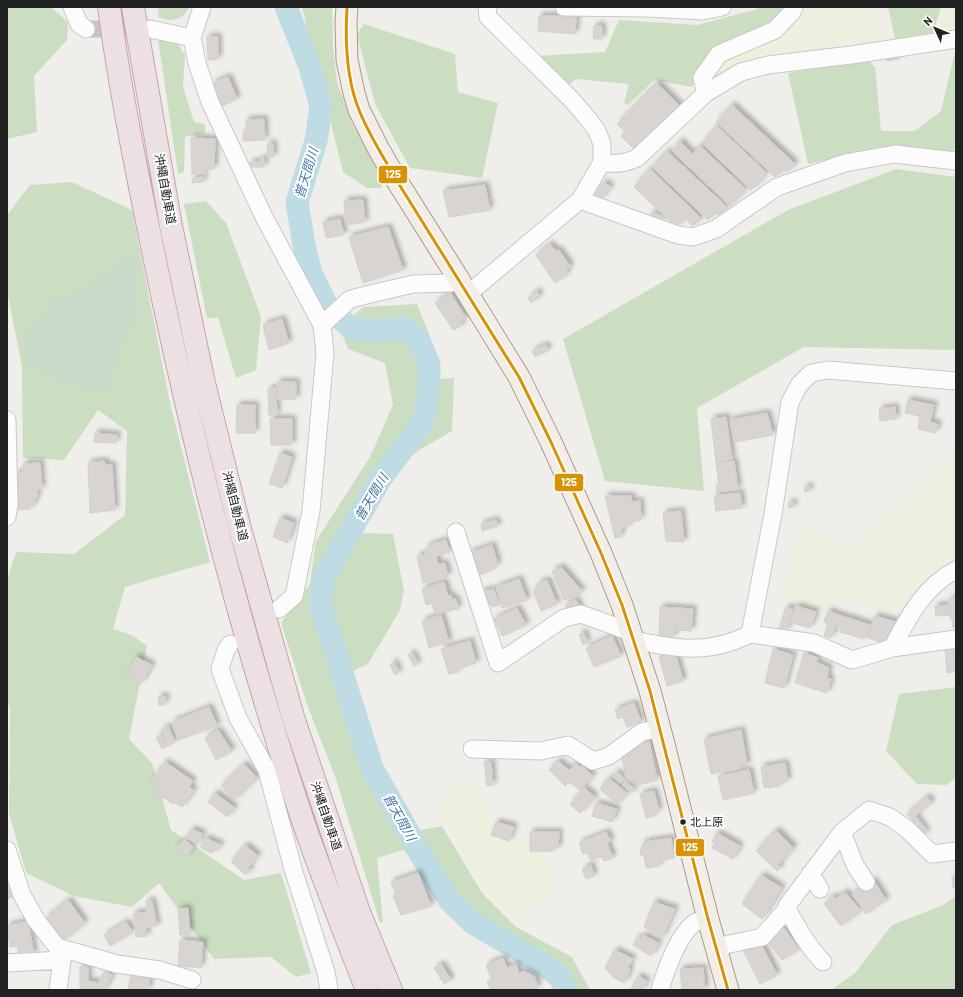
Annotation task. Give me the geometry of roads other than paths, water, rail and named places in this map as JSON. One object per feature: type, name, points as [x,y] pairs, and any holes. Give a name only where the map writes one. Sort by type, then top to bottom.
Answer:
[{"type":"highway","name":"沖縄自動車道","points":[[109,7],[114,44],[146,216],[185,401],[238,606],[272,723],[306,828],[339,920],[367,990]]},
{"type":"highway","name":"沖縄自動車道","points":[[133,7],[171,226],[204,384],[239,525],[293,717],[359,912],[391,990]]},
{"type":"main road","points":[[347,7],[347,60],[359,110],[378,148],[519,377],[535,408],[601,553],[632,636],[660,728],[708,919],[728,990]]},
{"type":"street","points":[[72,7],[79,24],[86,29]]},
{"type":"street","points":[[202,7],[192,38],[197,63],[210,102],[264,217],[323,324],[325,353],[311,511],[294,596],[279,609]]},
{"type":"street","points":[[323,324],[349,300],[413,284],[451,283],[464,287],[580,200],[602,162],[602,144],[597,131],[589,120],[571,99],[488,17],[488,7]]},
{"type":"street","points":[[564,7],[648,8],[703,11],[722,7]]},
{"type":"street","points":[[706,93],[702,78],[719,54],[775,30],[792,12],[794,7]]},
{"type":"street","points":[[150,29],[192,38]]},
{"type":"street","points":[[602,162],[629,162],[637,158],[706,93],[741,72],[768,65],[851,55],[956,39]]},
{"type":"street","points":[[580,200],[678,235],[693,237],[716,229],[777,188],[845,163],[895,154],[956,161]]},
{"type":"street","points":[[750,634],[773,514],[790,402],[798,384],[811,373],[828,370],[956,381]]},
{"type":"street","points":[[7,421],[7,517]]},
{"type":"street","points":[[456,532],[498,663],[564,618],[581,614],[632,636],[667,647],[687,649],[708,648],[740,639],[750,634],[814,642],[852,660],[892,648],[956,639]]},
{"type":"street","points":[[892,648],[913,609],[932,587],[948,574],[956,570]]},
{"type":"street","points":[[230,644],[226,650],[220,669],[238,718],[267,770],[293,869],[326,972],[329,990]]},
{"type":"street","points":[[472,748],[541,751],[568,745],[593,761],[609,756],[642,732],[660,728]]},
{"type":"street","points":[[716,947],[762,937],[787,909],[810,874],[842,832],[869,810],[890,817],[908,830],[932,854],[956,851]]},
{"type":"street","points":[[842,832],[855,865],[866,882]]},
{"type":"street","points":[[8,858],[22,895],[36,920],[59,954],[58,990]]},
{"type":"street","points":[[810,874],[820,889]]},
{"type":"street","points":[[787,909],[802,936],[823,962]]},
{"type":"street","points":[[660,990],[667,968],[683,935],[696,922],[708,919]]},
{"type":"street","points":[[7,963],[59,954],[160,970],[192,980]]},
{"type":"waterway","name":"普天間川","points":[[286,7],[310,67],[321,107],[316,141],[297,202],[304,245],[311,273],[330,310],[354,330],[379,331],[404,328],[420,343],[429,364],[429,383],[425,412],[420,426],[381,478],[323,579],[320,603],[372,768],[424,860],[450,901],[473,923],[543,964],[560,977],[566,990]]},
{"type":"tunnel","points":[[86,29],[148,29]]},
{"type":"place","name":"北上原","points":[[683,822]]}]
